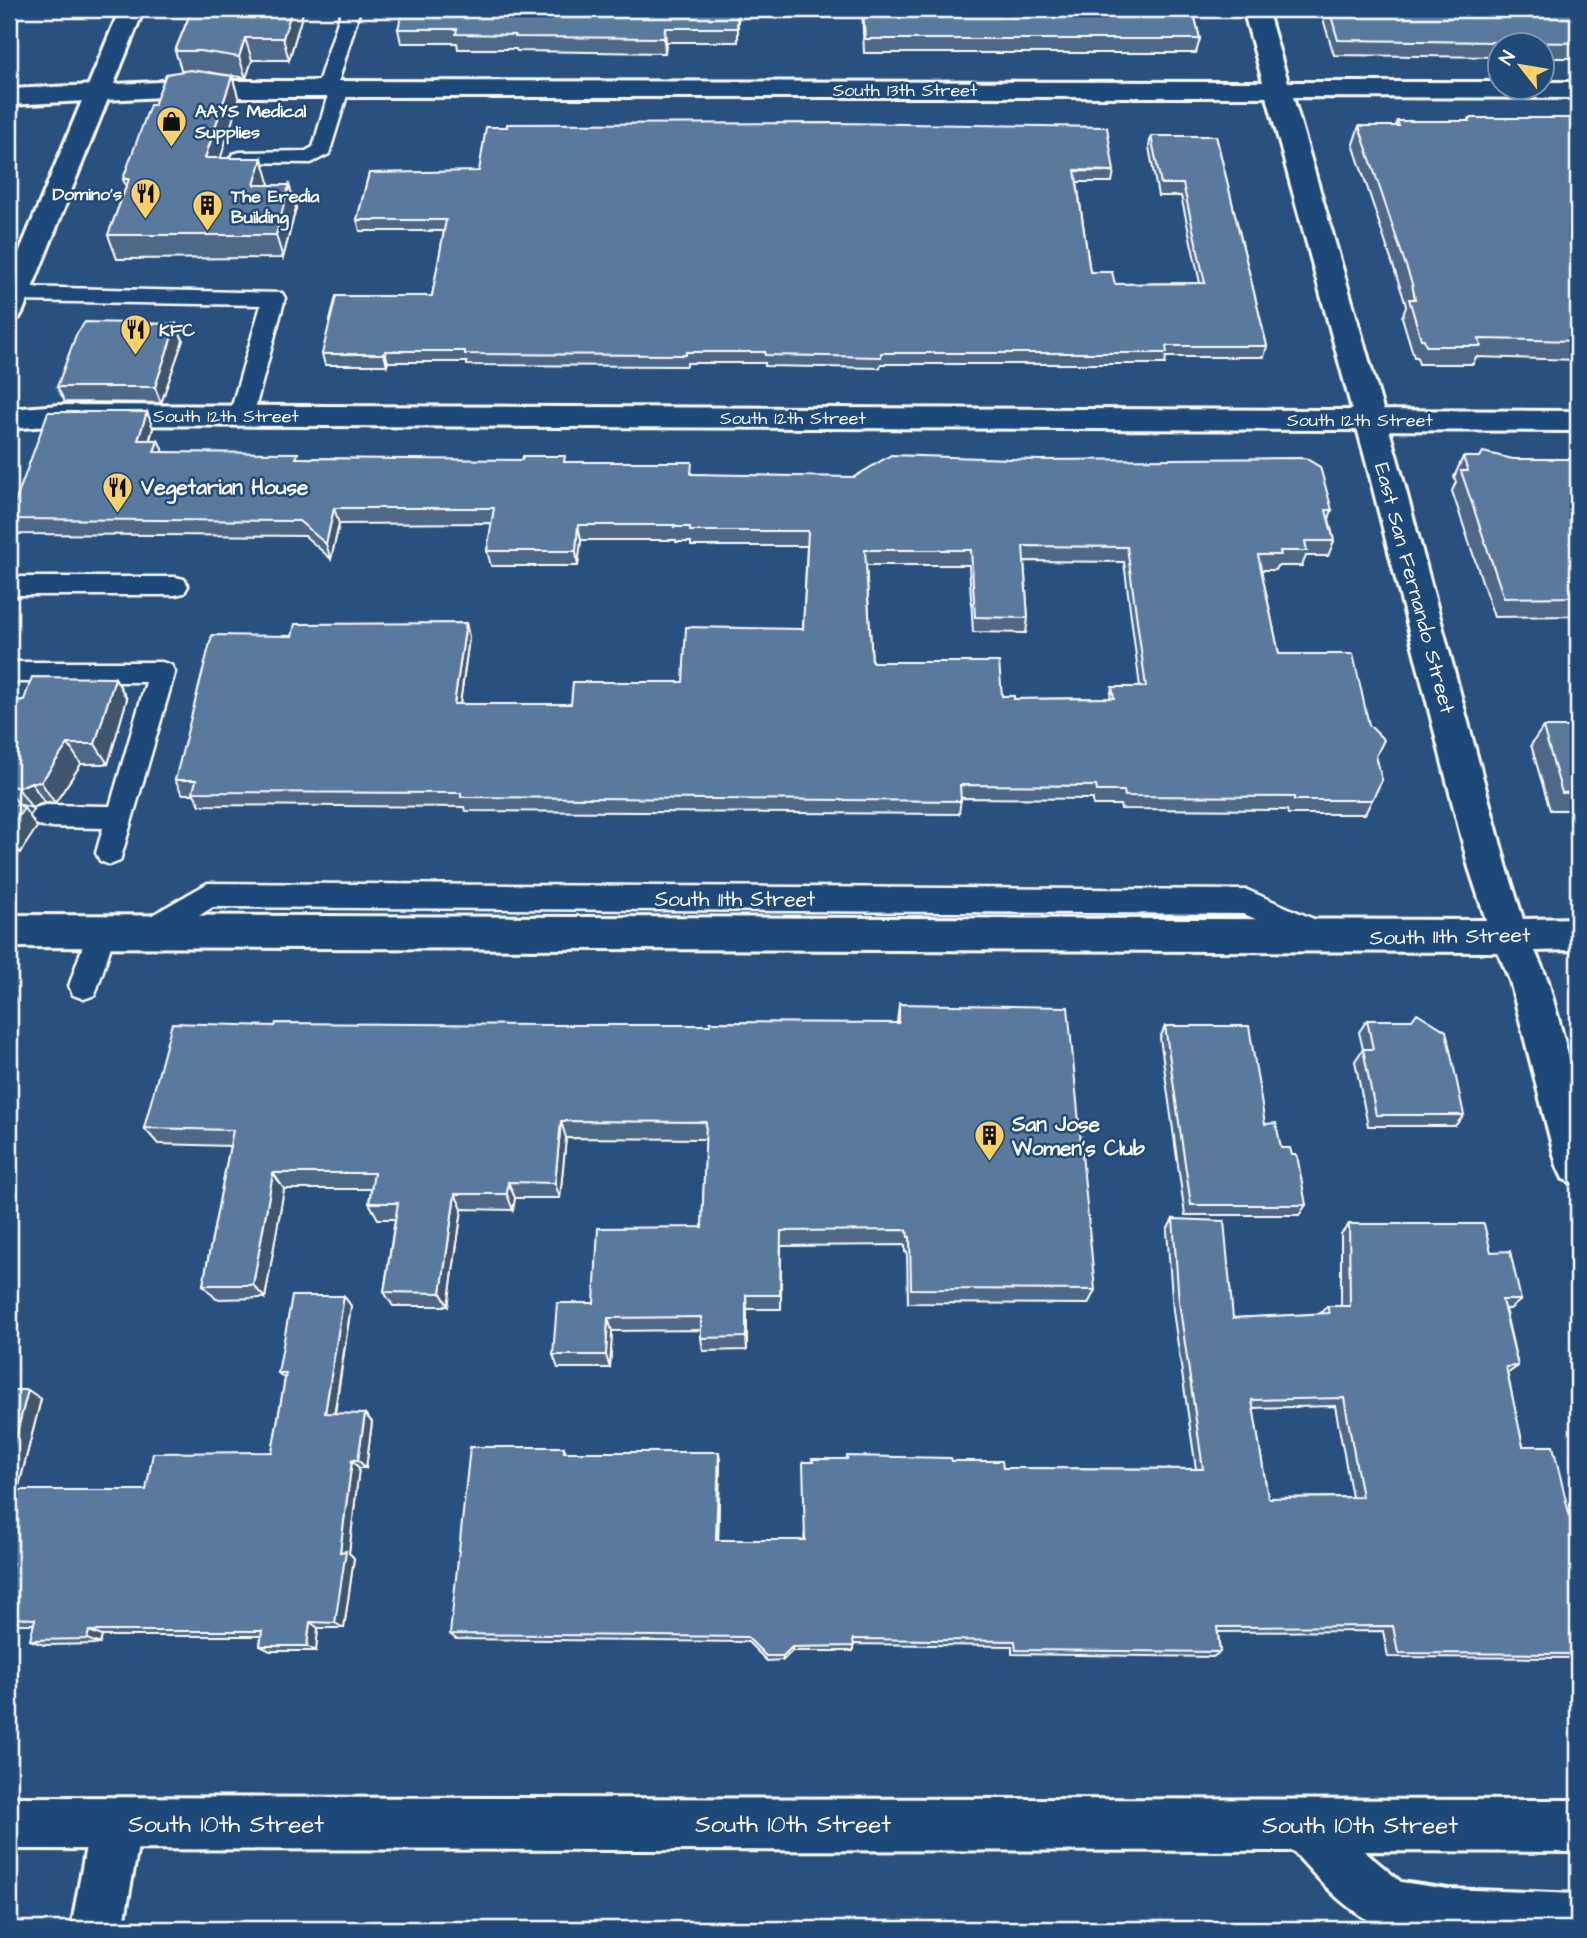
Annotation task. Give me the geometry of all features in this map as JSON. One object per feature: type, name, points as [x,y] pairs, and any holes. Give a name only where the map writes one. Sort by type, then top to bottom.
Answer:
[{"type":"street","points":[[11,306],[132,9]]},
{"type":"street","name":"East San Fernando Street","points":[[1255,9],[1370,420],[1488,868],[1510,936],[1529,981],[1578,1166]]},
{"type":"street","name":"South 13th Street","points":[[9,97],[163,89],[172,99],[213,99],[232,89],[1578,90]]},
{"type":"street","name":"South 12th Street","points":[[9,419],[60,415],[1578,421]]},
{"type":"street","name":"South 11th Street","points":[[9,931],[1322,936],[1578,934]]},
{"type":"street","name":"South 10th Street","points":[[9,1823],[1578,1826]]},
{"type":"street","points":[[97,1929],[116,1824]]},
{"type":"street","points":[[1304,1825],[1364,1886],[1388,1905],[1423,1912],[1578,1920]]},
{"type":"lane","points":[[240,158],[312,156],[322,150],[332,89],[351,9]]},
{"type":"lane","points":[[11,306],[274,298],[241,416]]},
{"type":"lane","points":[[9,586],[175,586]]},
{"type":"lane","points":[[11,678],[162,672],[110,853]]},
{"type":"lane","points":[[45,816],[120,817]]},
{"type":"lane","points":[[84,986],[100,931]]},
{"type":"building","points":[[192,9],[292,9],[283,38],[245,38],[239,57],[200,51],[175,51]]},
{"type":"building","points":[[403,9],[738,9],[737,28],[665,28],[664,38],[515,37],[456,34],[457,29],[398,29]]},
{"type":"building","points":[[863,9],[1193,9],[1200,39],[865,39]]},
{"type":"building","points":[[1329,9],[1578,9],[1578,43],[1556,43],[1556,32],[1486,32],[1486,42],[1338,40]]},
{"type":"building","points":[[190,70],[232,76],[205,158],[262,158],[254,185],[289,185],[276,235],[108,235],[129,179],[123,179],[150,105],[154,105],[166,74]]},
{"type":"building","points":[[1469,118],[1578,118],[1578,341],[1479,339],[1481,346],[1426,346],[1424,339],[1421,339],[1409,299],[1415,299],[1412,284],[1359,126],[1399,126],[1397,121],[1470,121]]},
{"type":"building","points":[[836,123],[1107,127],[1114,171],[1075,170],[1090,272],[1112,272],[1115,284],[1205,283],[1183,184],[1161,184],[1151,136],[1216,136],[1267,346],[1166,346],[1167,353],[881,353],[881,357],[765,355],[765,352],[686,352],[686,355],[385,351],[384,354],[322,354],[336,296],[432,296],[446,220],[357,220],[369,173],[479,171],[486,127],[507,127],[507,124]]},
{"type":"building","name":"KFC","points":[[85,322],[176,324],[155,387],[57,387],[76,335]]},
{"type":"building","points":[[48,412],[147,412],[138,440],[158,440],[154,452],[298,453],[296,458],[522,460],[523,456],[565,456],[564,462],[692,462],[691,474],[854,477],[891,455],[1039,460],[1305,458],[1320,467],[1332,510],[1326,510],[1334,541],[1305,541],[1307,551],[1280,551],[1281,555],[1258,555],[1279,654],[1353,654],[1369,725],[1384,740],[1376,756],[1382,780],[1372,800],[1125,796],[1124,791],[1097,791],[1096,786],[960,785],[961,801],[461,797],[461,793],[193,792],[196,780],[175,780],[212,635],[292,636],[295,624],[466,623],[454,704],[571,704],[573,682],[683,682],[686,627],[803,629],[808,531],[690,531],[690,527],[674,527],[675,525],[578,525],[576,551],[487,551],[494,508],[334,508],[326,544],[299,521],[9,519]],"holes":[[[1023,546],[1127,547],[1146,687],[1112,687],[1114,698],[1014,699],[1014,696],[1002,696],[999,662],[872,662],[865,550],[971,550],[975,617],[1028,618]]]},
{"type":"building","points":[[1483,452],[1513,459],[1578,459],[1578,597],[1504,598],[1461,471],[1468,471],[1463,457],[1480,457]]},
{"type":"building","points":[[32,677],[115,678],[95,744],[68,744],[41,782],[31,782],[18,788],[9,785],[9,703],[24,700]]},
{"type":"building","points":[[1543,727],[1578,727],[1578,792],[1562,793]]},
{"type":"building","points":[[18,804],[24,808],[9,829],[9,807]]},
{"type":"building","points":[[899,1004],[1068,1007],[1095,1290],[911,1289],[910,1237],[907,1230],[781,1231],[780,1295],[746,1295],[746,1337],[701,1338],[701,1317],[608,1318],[606,1355],[553,1355],[557,1303],[594,1303],[598,1228],[702,1227],[706,1122],[561,1121],[555,1183],[508,1182],[507,1194],[455,1194],[441,1293],[384,1292],[398,1203],[369,1203],[374,1173],[273,1173],[253,1285],[203,1285],[233,1130],[144,1128],[172,1023],[275,1026],[276,1023],[899,1023]]},
{"type":"building","points":[[1417,1013],[1446,1031],[1464,1115],[1376,1115],[1363,1049],[1373,1049],[1367,1020],[1412,1020]]},
{"type":"building","points":[[1165,1026],[1249,1026],[1265,1124],[1276,1123],[1281,1148],[1290,1148],[1292,1155],[1297,1155],[1306,1205],[1191,1205]]},
{"type":"building","points":[[1173,1219],[1224,1221],[1233,1318],[1329,1313],[1327,1306],[1350,1306],[1349,1224],[1484,1224],[1491,1252],[1510,1251],[1521,1300],[1502,1300],[1518,1366],[1506,1367],[1523,1446],[1553,1446],[1578,1551],[1578,1654],[1398,1653],[1393,1626],[1217,1627],[1220,1652],[1016,1650],[1015,1641],[853,1639],[854,1646],[792,1647],[783,1656],[766,1656],[747,1637],[450,1634],[470,1447],[564,1447],[564,1452],[719,1452],[716,1540],[805,1540],[803,1462],[813,1462],[812,1459],[847,1459],[847,1456],[951,1458],[952,1461],[1002,1461],[1003,1468],[1203,1469],[1179,1302]],"holes":[[[1344,1398],[1362,1497],[1268,1498],[1252,1400]]]},
{"type":"building","points":[[292,1296],[344,1296],[325,1413],[365,1414],[358,1460],[352,1460],[340,1552],[346,1551],[335,1623],[310,1622],[307,1646],[260,1646],[262,1631],[89,1631],[87,1639],[30,1640],[35,1619],[9,1618],[9,1580],[13,1563],[9,1563],[9,1490],[146,1490],[153,1453],[272,1452],[286,1373],[278,1373]]},
{"type":"building","points":[[9,1390],[28,1390],[9,1463]]},
{"type":"place","name":"AAYS Medical Supplies","points":[[172,148]]},
{"type":"place","name":"Domino’s","points":[[145,221]]},
{"type":"place","name":"The Eredia Building","points":[[208,233]]},
{"type":"place","name":"KFC","points":[[136,357]]},
{"type":"place","name":"Vegetarian House","points":[[118,514]]},
{"type":"place","name":"San Jose Women’s Club","points":[[989,1163]]}]
